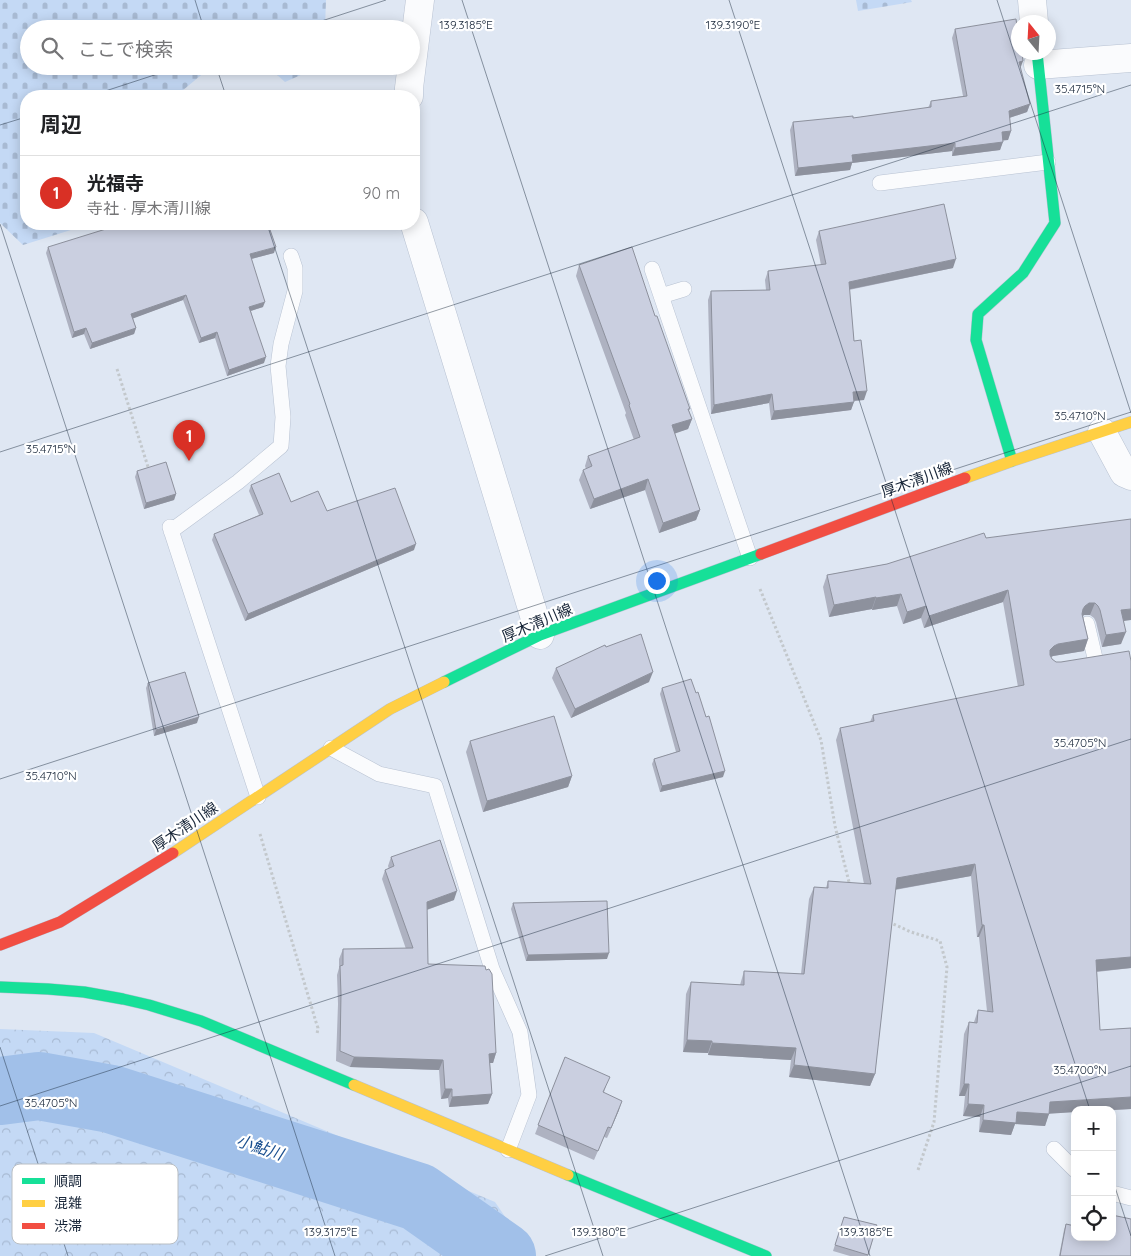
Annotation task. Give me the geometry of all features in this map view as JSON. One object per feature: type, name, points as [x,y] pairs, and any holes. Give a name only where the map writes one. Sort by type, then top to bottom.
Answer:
[{"type":"main road","points":[[1012,461],[976,340],[978,314],[1022,273],[1054,223],[1038,60]]},
{"type":"main road","name":"厚木清川線","points":[[0,945],[60,922],[166,858],[390,709],[540,635],[1012,461],[1131,422]]},
{"type":"main road","points":[[0,986],[97,994],[150,1005],[201,1021],[766,1256]]},
{"type":"street","points":[[418,20],[420,0]]},
{"type":"street","points":[[1032,0],[1033,15]]},
{"type":"street","points":[[1056,59],[1131,58]]},
{"type":"street","points":[[409,90],[411,75]]},
{"type":"street","points":[[416,230],[540,635]]},
{"type":"street","points":[[1102,432],[1124,473],[1131,476]]},
{"type":"lane","points":[[880,183],[1048,162]]},
{"type":"lane","points":[[258,797],[171,529],[238,482],[281,446],[283,417],[278,366],[281,344],[296,291],[295,268],[291,256]]},
{"type":"lane","points":[[652,269],[748,558]]},
{"type":"lane","points":[[661,296],[684,289]]},
{"type":"lane","points":[[1087,624],[1095,658]]},
{"type":"lane","points":[[1079,661],[1113,655]]},
{"type":"lane","points":[[330,748],[379,774],[435,786],[492,969],[520,1032],[529,1094],[508,1150]]},
{"type":"lane","points":[[1054,1149],[1071,1166]]},
{"type":"lane","points":[[1116,1194],[1131,1198]]},
{"type":"path","points":[[117,369],[150,474]]},
{"type":"path","points":[[748,558],[821,740],[835,826],[852,895]]},
{"type":"path","points":[[272,871],[309,995]]},
{"type":"path","points":[[881,919],[912,932],[940,940],[947,967],[934,1122],[918,1170]]},
{"type":"green space","points":[[0,0],[326,0],[325,20],[20,20],[20,75],[201,75],[183,90],[20,90],[20,230],[71,230],[23,245],[0,223]]},
{"type":"green space","points":[[856,0],[911,0],[912,2],[858,11]]},
{"type":"green space","points":[[277,75],[301,75],[285,82]]},
{"type":"green space","points":[[0,1029],[94,1033],[495,1202],[532,1256],[0,1256]]},
{"type":"building","points":[[1011,20],[1011,60],[1023,60],[1019,62],[1030,104],[1009,111],[1011,131],[1002,132],[1003,142],[955,148],[955,143],[852,155],[853,162],[798,168],[793,122],[853,116],[853,118],[931,107],[931,101],[967,96],[955,29]]},
{"type":"building","points":[[944,204],[956,259],[849,282],[854,341],[861,340],[867,391],[853,392],[854,402],[774,411],[772,394],[714,405],[711,291],[770,290],[768,271],[826,264],[819,231]]},
{"type":"building","points":[[103,230],[270,230],[276,247],[250,254],[265,302],[249,307],[266,357],[229,370],[217,332],[201,338],[186,295],[131,314],[136,328],[92,343],[86,328],[74,332],[48,247]]},
{"type":"building","points":[[632,247],[692,419],[672,425],[700,510],[663,523],[648,479],[594,499],[583,470],[592,466],[588,456],[640,437],[630,404],[579,265]]},
{"type":"building","points":[[166,462],[176,494],[146,503],[137,471]]},
{"type":"building","points":[[279,473],[291,502],[318,491],[327,511],[395,488],[416,544],[248,614],[214,534],[263,514],[251,485]]},
{"type":"building","points":[[1131,519],[1131,609],[1121,610],[1126,632],[1106,635],[1098,606],[1095,603],[1089,603],[1083,609],[1082,614],[1088,639],[1058,644],[1050,650],[1050,655],[1056,662],[1061,662],[1129,651],[1131,661],[1131,957],[1096,960],[1100,1030],[1131,1028],[1131,1097],[1050,1102],[1049,1114],[1017,1112],[1016,1123],[983,1120],[984,1105],[968,1104],[969,1084],[964,1084],[969,1022],[977,1023],[978,1010],[993,1012],[984,925],[982,925],[975,864],[897,878],[875,1074],[794,1065],[796,1048],[687,1040],[691,982],[744,985],[744,971],[804,974],[814,887],[828,888],[828,881],[871,884],[840,728],[874,721],[873,715],[1024,685],[1008,590],[929,616],[926,606],[907,612],[901,594],[834,605],[827,575],[887,564],[984,533],[986,538]]},
{"type":"building","points":[[641,634],[653,672],[575,709],[556,668],[605,645],[606,647]]},
{"type":"building","points":[[185,672],[199,717],[156,730],[148,683]]},
{"type":"building","points":[[691,679],[696,693],[698,692],[706,717],[709,716],[725,771],[662,786],[654,759],[680,751],[662,688]]},
{"type":"building","points":[[554,716],[572,776],[487,801],[470,741]]},
{"type":"building","points":[[440,840],[457,891],[427,902],[428,964],[485,966],[486,970],[489,969],[492,974],[496,1053],[489,1054],[492,1094],[452,1097],[452,1089],[445,1089],[443,1060],[354,1057],[340,1051],[340,966],[343,965],[343,949],[413,948],[385,870],[394,866],[391,857]]},
{"type":"building","points":[[607,901],[609,953],[528,955],[513,903]]},
{"type":"building","points":[[565,1057],[610,1077],[603,1092],[622,1101],[611,1128],[608,1127],[598,1151],[538,1125]]},
{"type":"building","points":[[1116,1216],[1131,1219],[1131,1256],[1060,1256],[1066,1224],[1071,1225],[1071,1241],[1116,1241]]},
{"type":"building","points":[[844,1217],[877,1225],[868,1255],[835,1245]]},
{"type":"waterway","name":"小鮎川","points":[[0,1091],[39,1086],[111,1099],[418,1197],[502,1256]]},
{"type":"traffic: fast","points":[[1012,461],[976,340],[978,314],[1023,273],[1055,223],[1038,60]]},
{"type":"traffic: fast","points":[[444,682],[540,635],[761,554]]},
{"type":"traffic: fast","points":[[0,987],[84,992],[149,1005],[201,1021],[354,1085]]},
{"type":"traffic: fast","points":[[568,1175],[766,1256]]},
{"type":"traffic: slow","points":[[965,478],[1131,422]]},
{"type":"traffic: slow","points":[[173,853],[390,709],[444,682]]},
{"type":"traffic: slow","points":[[354,1085],[568,1175]]},
{"type":"traffic: jam","points":[[761,554],[965,478]]},
{"type":"traffic: jam","points":[[0,945],[60,922],[173,853]]},
{"type":"place","name":"光福寺","points":[[189,461]]}]
